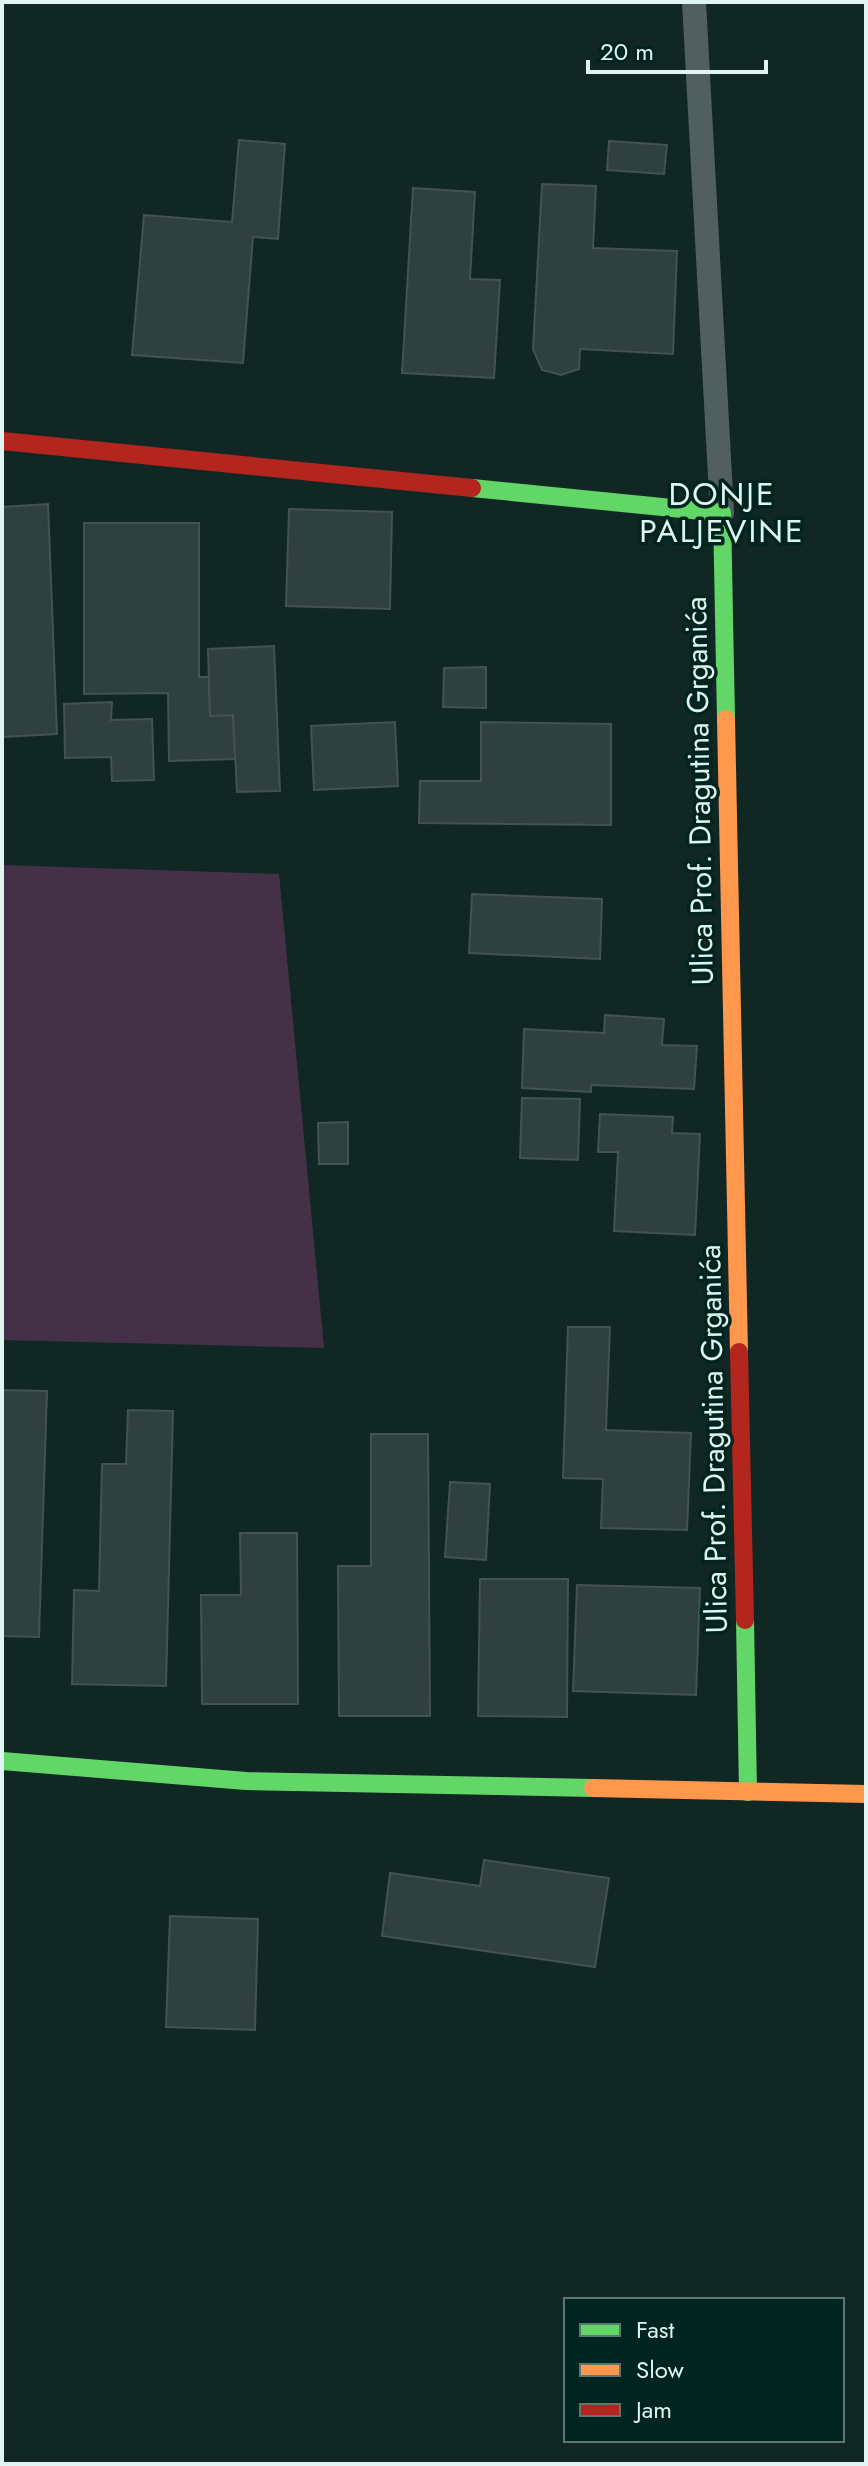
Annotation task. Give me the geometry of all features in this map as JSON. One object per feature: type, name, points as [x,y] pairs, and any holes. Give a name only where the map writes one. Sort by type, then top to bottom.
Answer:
[{"type":"street","points":[[2,441],[722,513]]},
{"type":"street","name":"Ulica Prof. Dragutina Grganića","points":[[722,513],[748,1792]]},
{"type":"street","points":[[2,1761],[246,1781],[866,1794]]},
{"type":"lane","points":[[694,2],[722,513]]},
{"type":"shaded area","points":[[2,865],[279,874],[324,1348],[2,1340]]},
{"type":"building","points":[[239,140],[285,144],[278,239],[253,237],[243,363],[132,355],[144,215],[232,222]]},
{"type":"building","points":[[609,141],[667,145],[664,174],[607,170]]},
{"type":"building","points":[[542,184],[596,186],[593,248],[677,251],[673,354],[580,349],[579,369],[561,375],[542,370],[533,349]]},
{"type":"building","points":[[413,188],[475,192],[470,279],[500,280],[494,378],[402,373]]},
{"type":"building","points":[[48,504],[57,734],[2,737],[2,507]]},
{"type":"building","points":[[289,509],[392,512],[390,609],[286,606]]},
{"type":"building","points":[[84,523],[199,523],[199,677],[209,677],[210,716],[233,715],[235,759],[169,761],[168,693],[84,694]]},
{"type":"building","points":[[274,646],[280,791],[237,792],[233,715],[210,716],[208,649]]},
{"type":"building","points":[[486,667],[486,708],[443,707],[444,668]]},
{"type":"building","points":[[112,702],[111,720],[152,719],[154,780],[112,781],[111,757],[65,758],[64,704]]},
{"type":"building","points":[[395,722],[398,786],[314,790],[311,726]]},
{"type":"building","points":[[481,722],[611,724],[611,825],[419,823],[420,781],[481,781]]},
{"type":"building","points":[[472,894],[602,899],[600,959],[469,953]]},
{"type":"building","points":[[605,1015],[664,1019],[662,1045],[697,1046],[694,1089],[591,1085],[591,1092],[522,1088],[524,1029],[604,1033]]},
{"type":"building","points":[[522,1098],[580,1099],[578,1160],[520,1158]]},
{"type":"building","points":[[600,1114],[673,1117],[672,1133],[700,1134],[695,1235],[614,1231],[618,1152],[598,1152]]},
{"type":"building","points":[[348,1122],[348,1164],[319,1164],[318,1123]]},
{"type":"building","points":[[568,1327],[610,1327],[606,1430],[691,1433],[687,1530],[601,1528],[603,1479],[563,1478]]},
{"type":"building","points":[[2,1390],[47,1391],[39,1637],[2,1636]]},
{"type":"building","points":[[128,1410],[173,1411],[166,1686],[72,1684],[74,1590],[99,1591],[102,1464],[126,1464]]},
{"type":"building","points":[[371,1434],[428,1434],[430,1716],[339,1716],[338,1566],[371,1566]]},
{"type":"building","points":[[450,1482],[490,1484],[486,1560],[445,1557]]},
{"type":"building","points":[[240,1533],[297,1533],[298,1704],[202,1704],[201,1595],[241,1595]]},
{"type":"building","points":[[480,1579],[568,1579],[567,1717],[478,1716]]},
{"type":"building","points":[[577,1585],[700,1588],[696,1695],[573,1691]]},
{"type":"building","points":[[484,1860],[609,1878],[595,1967],[382,1936],[390,1873],[480,1886]]},
{"type":"building","points":[[170,1916],[258,1919],[255,2030],[166,2027]]},
{"type":"traffic: fast","points":[[472,488],[722,513],[726,719]]},
{"type":"traffic: fast","points":[[745,1620],[748,1792]]},
{"type":"traffic: fast","points":[[2,1761],[246,1781],[593,1788]]},
{"type":"traffic: slow","points":[[726,719],[739,1352]]},
{"type":"traffic: slow","points":[[593,1788],[866,1794]]},
{"type":"traffic: jam","points":[[2,441],[472,488]]},
{"type":"traffic: jam","points":[[739,1352],[745,1620]]},
{"type":"district","name":"DONJE PALJEVINE","points":[[722,512]]}]
